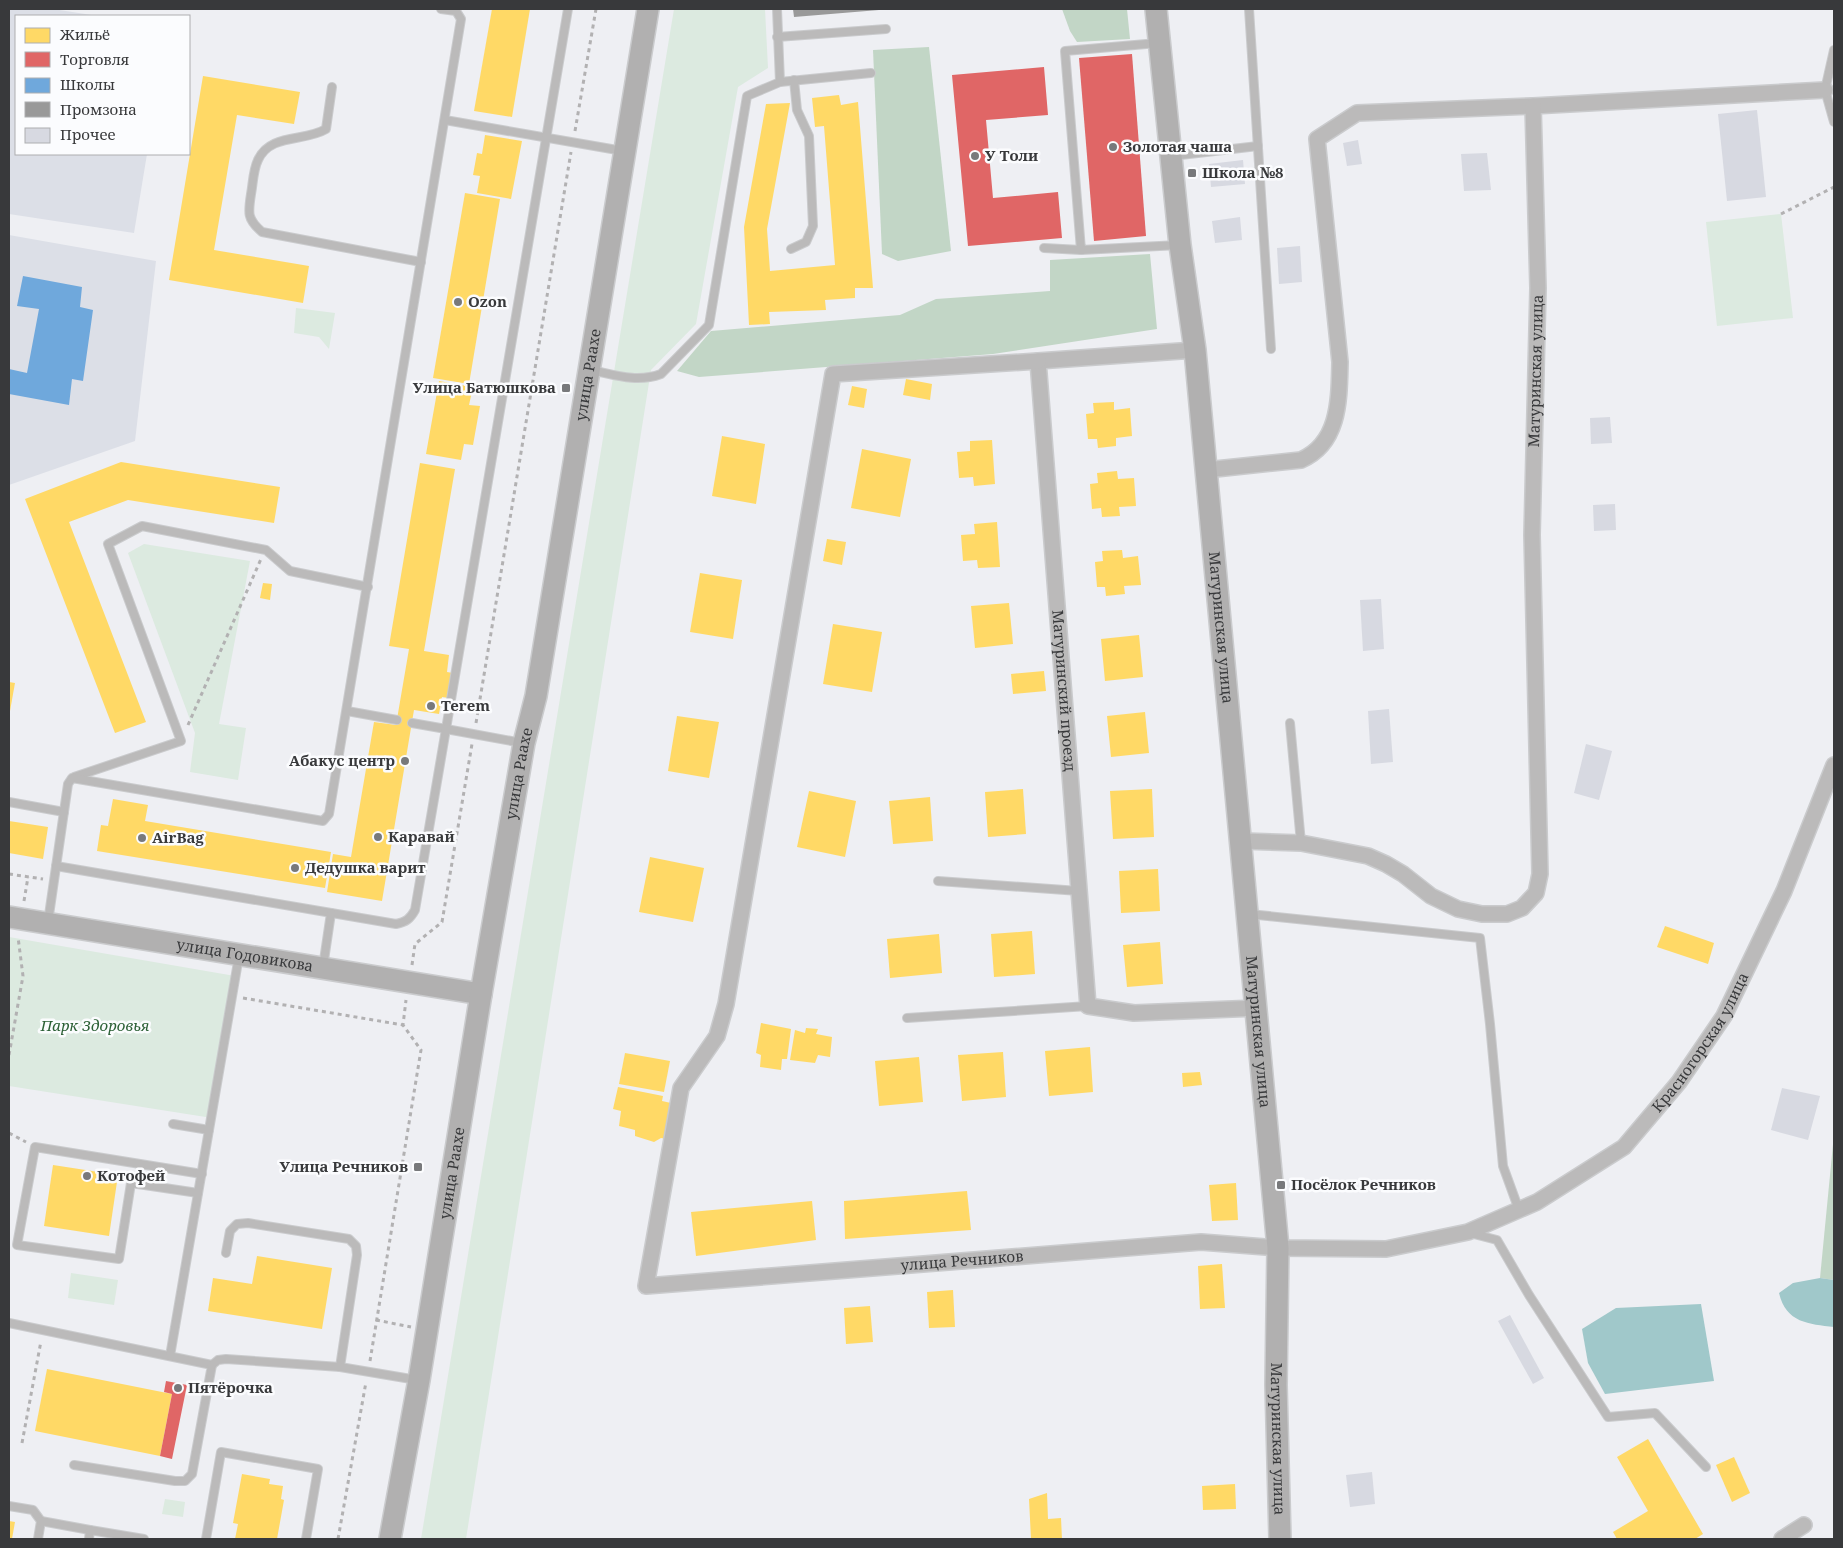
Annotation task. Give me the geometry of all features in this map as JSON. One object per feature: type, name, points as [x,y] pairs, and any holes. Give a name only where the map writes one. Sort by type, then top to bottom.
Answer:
[{"type":"street","name":"улица Раахе","points":[[390,1539],[419,1380],[481,994],[524,743],[536,696],[648,9]]},
{"type":"street","name":"Матуринская улица","points":[[1156,9],[1180,245],[1195,350],[1242,841],[1278,1248],[1276,1384],[1280,1539]]},
{"type":"street","points":[[1206,470],[1301,460],[1319,449],[1329,436],[1335,419],[1340,362],[1317,139],[1356,113],[1533,106],[1825,90]]},
{"type":"street","name":"Матуринская улица","points":[[1301,843],[1368,856],[1403,874],[1431,896],[1458,909],[1482,914],[1506,914],[1522,908],[1536,893],[1540,874],[1532,535],[1538,288],[1533,106]]},
{"type":"street","points":[[1038,361],[1195,350]]},
{"type":"street","name":"Матуринский проезд","points":[[1038,361],[1088,1006]]},
{"type":"street","name":"улица Речников","points":[[1038,361],[832,374],[726,1004],[717,1036],[681,1088],[646,1286],[1201,1242],[1278,1248]]},
{"type":"street","name":"Красногорская улица","points":[[1468,1232],[1537,1202],[1624,1147],[1679,1082],[1724,1016],[1784,892],[1834,765]]},
{"type":"street","points":[[1242,841],[1301,843]]},
{"type":"street","name":"улица Годовикова","points":[[9,917],[481,994]]},
{"type":"street","points":[[1088,1006],[1134,1012],[1257,1008]]},
{"type":"street","points":[[1278,1248],[1386,1249],[1468,1232]]},
{"type":"street","points":[[1782,1539],[1804,1525]]},
{"type":"lane","points":[[72,778],[323,821],[329,814],[461,19],[456,11],[441,9]]},
{"type":"lane","points":[[56,866],[396,924],[410,918],[415,910],[568,9]]},
{"type":"lane","points":[[777,9],[780,82]]},
{"type":"lane","points":[[1249,9],[1271,349]]},
{"type":"lane","points":[[777,37],[886,29]]},
{"type":"lane","points":[[1081,250],[1065,51],[1160,43]]},
{"type":"lane","points":[[1834,50],[1825,90],[1834,122]]},
{"type":"lane","points":[[589,369],[637,379],[661,374],[709,325],[748,96],[780,82],[871,74]]},
{"type":"lane","points":[[791,249],[806,242],[813,226],[809,136],[798,110],[794,80]]},
{"type":"lane","points":[[332,87],[326,129],[317,135],[276,142],[263,151],[257,160],[249,209],[252,223],[262,232],[421,262]]},
{"type":"lane","points":[[445,120],[625,152]]},
{"type":"lane","points":[[1172,156],[1258,146]]},
{"type":"lane","points":[[1044,248],[1081,250],[1180,245]]},
{"type":"lane","points":[[48,923],[68,784],[72,778],[182,741],[108,544],[142,526],[266,550],[290,572],[368,587]]},
{"type":"lane","points":[[346,711],[397,720]]},
{"type":"lane","points":[[412,723],[524,743]]},
{"type":"lane","points":[[1290,723],[1301,843]]},
{"type":"lane","points":[[9,802],[64,812]]},
{"type":"lane","points":[[938,880],[1079,891]]},
{"type":"lane","points":[[323,969],[331,913]]},
{"type":"lane","points":[[1248,914],[1480,938],[1503,1166],[1519,1210]]},
{"type":"lane","points":[[170,1356],[240,955]]},
{"type":"lane","points":[[907,1018],[1088,1006]]},
{"type":"lane","points":[[173,1124],[209,1130]]},
{"type":"lane","points":[[198,1193],[131,1183],[119,1259],[17,1245],[35,1147],[202,1174]]},
{"type":"lane","points":[[226,1253],[230,1231],[236,1224],[248,1223],[349,1239],[356,1246],[357,1255],[340,1367]]},
{"type":"lane","points":[[1468,1232],[1497,1240],[1529,1296],[1608,1416],[1655,1413],[1706,1467]]},
{"type":"lane","points":[[9,1323],[212,1364],[218,1360],[226,1359],[340,1367],[419,1380]]},
{"type":"lane","points":[[74,1465],[185,1481],[192,1474],[212,1364]]},
{"type":"lane","points":[[206,1539],[221,1452],[318,1469],[306,1539]]},
{"type":"lane","points":[[9,1506],[33,1510],[41,1521],[144,1539]]},
{"type":"lane","points":[[38,1539],[41,1521]]},
{"type":"lane","points":[[88,1539],[90,1530]]},
{"type":"path","points":[[338,1539],[368,1372],[421,1050],[403,1025],[415,944],[442,922],[596,9]]},
{"type":"path","points":[[1781,214],[1834,187]]},
{"type":"path","points":[[182,741],[266,550]]},
{"type":"path","points":[[9,1055],[23,976],[18,937]]},
{"type":"path","points":[[232,996],[403,1025]]},
{"type":"path","points":[[9,1133],[35,1147]]},
{"type":"path","points":[[22,1443],[42,1338],[53,1332]]},
{"type":"shaded area","points":[[9,9],[53,9],[92,15],[15,15],[15,155],[147,155],[134,233],[9,214]]},
{"type":"shaded area","points":[[9,235],[156,261],[135,441],[9,485]]},
{"type":"green space","points":[[674,9],[765,9],[768,68],[738,87],[696,324],[651,370],[466,1539],[421,1539]]},
{"type":"green space","points":[[1062,9],[1127,9],[1130,39],[1077,42],[1070,31]]},
{"type":"green space","points":[[929,47],[951,251],[898,261],[882,254],[873,50]]},
{"type":"green space","points":[[1781,214],[1793,318],[1717,326],[1706,222]]},
{"type":"green space","points":[[1150,254],[1157,329],[993,354],[699,377],[677,371],[711,331],[900,315],[936,299],[1050,291],[1050,260]]},
{"type":"green space","points":[[296,308],[335,313],[329,349],[319,337],[294,333]]},
{"type":"green space","points":[[144,544],[250,561],[219,724],[246,728],[238,780],[190,772],[195,733],[128,553]]},
{"type":"green space","name":"Парк Здоровья","points":[[9,937],[235,976],[212,1118],[9,1086]]},
{"type":"green space","points":[[1834,1134],[1834,1280],[1820,1278]]},
{"type":"green space","points":[[71,1273],[118,1280],[114,1305],[68,1298]]},
{"type":"green space","points":[[165,1499],[185,1502],[183,1517],[162,1514]]},
{"type":"water","points":[[1820,1278],[1834,1280],[1834,1327],[1807,1323],[1793,1316],[1782,1303],[1779,1293],[1793,1283]]},
{"type":"water","points":[[1701,1304],[1714,1381],[1605,1394],[1588,1363],[1582,1329],[1616,1308]]},
{"type":"building: Жильё","points":[[492,9],[530,9],[512,117],[474,111]]},
{"type":"building: Жильё","points":[[203,76],[300,92],[294,124],[237,115],[214,250],[309,266],[303,303],[169,280]]},
{"type":"building: Жильё","points":[[839,95],[841,105],[858,102],[873,288],[855,288],[855,298],[825,300],[826,310],[769,312],[770,324],[749,325],[744,227],[766,104],[790,103],[767,229],[770,271],[835,265],[824,126],[815,127],[812,98]]},
{"type":"building: Жильё","points":[[485,135],[522,141],[511,199],[477,193],[480,176],[473,175],[477,153],[482,154]]},
{"type":"building: Жильё","points":[[465,193],[500,199],[469,384],[433,378]]},
{"type":"building: Жильё","points":[[906,379],[932,384],[930,400],[903,395]]},
{"type":"building: Жильё","points":[[439,381],[473,387],[469,405],[480,406],[473,445],[464,444],[461,460],[426,454]]},
{"type":"building: Жильё","points":[[852,386],[867,389],[864,408],[848,405]]},
{"type":"building: Жильё","points":[[1114,402],[1114,410],[1130,408],[1132,436],[1116,438],[1116,446],[1098,448],[1097,439],[1088,439],[1086,414],[1094,413],[1093,403]]},
{"type":"building: Жильё","points":[[722,436],[765,444],[756,504],[712,496]]},
{"type":"building: Жильё","points":[[992,440],[995,484],[974,486],[973,477],[959,478],[957,452],[970,451],[970,441]]},
{"type":"building: Жильё","points":[[862,449],[911,459],[900,517],[851,508]]},
{"type":"building: Жильё","points":[[121,462],[280,487],[274,523],[128,500],[69,522],[146,722],[115,733],[25,499]]},
{"type":"building: Жильё","points":[[420,463],[455,469],[424,651],[449,655],[447,672],[453,673],[449,698],[442,697],[439,714],[414,710],[382,901],[327,892],[333,854],[351,857],[374,722],[396,725],[409,649],[389,646]]},
{"type":"building: Жильё","points":[[1117,471],[1118,479],[1134,478],[1136,506],[1119,507],[1120,516],[1102,517],[1101,508],[1092,509],[1090,484],[1098,483],[1097,473]]},
{"type":"building: Жильё","points":[[997,522],[1000,567],[978,568],[977,560],[963,561],[961,535],[975,534],[974,524]]},
{"type":"building: Жильё","points":[[827,539],[846,542],[842,565],[823,561]]},
{"type":"building: Жильё","points":[[1122,550],[1123,558],[1138,556],[1141,585],[1124,586],[1125,594],[1106,596],[1105,587],[1097,587],[1095,562],[1103,561],[1102,551]]},
{"type":"building: Жильё","points":[[700,573],[742,580],[733,639],[690,632]]},
{"type":"building: Жильё","points":[[263,583],[272,584],[270,600],[260,598]]},
{"type":"building: Жильё","points":[[1009,603],[1013,644],[975,648],[971,606]]},
{"type":"building: Жильё","points":[[833,624],[882,632],[872,692],[823,684]]},
{"type":"building: Жильё","points":[[1139,635],[1143,677],[1105,681],[1101,639]]},
{"type":"building: Жильё","points":[[1044,671],[1046,691],[1013,694],[1011,674]]},
{"type":"building: Жильё","points":[[9,682],[15,683],[10,711],[9,711]]},
{"type":"building: Жильё","points":[[1145,712],[1149,753],[1111,757],[1107,716]]},
{"type":"building: Жильё","points":[[677,716],[719,722],[709,778],[668,771]]},
{"type":"building: Жильё","points":[[1023,789],[1026,834],[988,837],[985,792]]},
{"type":"building: Жильё","points":[[1152,789],[1154,837],[1113,839],[1110,791]]},
{"type":"building: Жильё","points":[[809,791],[856,801],[845,857],[797,847]]},
{"type":"building: Жильё","points":[[930,797],[933,841],[893,844],[889,801]]},
{"type":"building: Жильё","points":[[113,799],[148,805],[145,821],[331,852],[325,888],[97,851],[101,825],[108,826]]},
{"type":"building: Жильё","points":[[9,821],[48,827],[43,859],[9,853]]},
{"type":"building: Жильё","points":[[650,857],[704,868],[693,922],[639,912]]},
{"type":"building: Жильё","points":[[1158,869],[1160,911],[1121,913],[1119,871]]},
{"type":"building: Жильё","points":[[1665,926],[1714,943],[1708,964],[1657,947]]},
{"type":"building: Жильё","points":[[1032,931],[1035,974],[994,977],[991,934]]},
{"type":"building: Жильё","points":[[939,934],[942,973],[890,978],[887,939]]},
{"type":"building: Жильё","points":[[1160,942],[1163,984],[1127,987],[1123,945]]},
{"type":"building: Жильё","points":[[761,1023],[791,1029],[787,1059],[782,1059],[781,1070],[760,1067],[761,1055],[756,1053]]},
{"type":"building: Жильё","points":[[806,1028],[818,1029],[816,1034],[832,1037],[830,1057],[818,1055],[815,1063],[790,1060],[795,1030],[805,1033]]},
{"type":"building: Жильё","points":[[1090,1047],[1093,1092],[1049,1096],[1045,1051]]},
{"type":"building: Жильё","points":[[1003,1052],[1006,1097],[962,1101],[958,1055]]},
{"type":"building: Жильё","points":[[625,1053],[670,1061],[664,1092],[619,1084]]},
{"type":"building: Жильё","points":[[919,1057],[923,1102],[879,1106],[875,1061]]},
{"type":"building: Жильё","points":[[1200,1072],[1202,1085],[1183,1087],[1182,1073]]},
{"type":"building: Жильё","points":[[618,1087],[663,1096],[662,1101],[671,1103],[666,1139],[661,1138],[654,1142],[635,1136],[635,1130],[619,1126],[621,1111],[613,1109]]},
{"type":"building: Жильё","points":[[53,1165],[118,1175],[109,1236],[44,1226]]},
{"type":"building: Жильё","points":[[1236,1183],[1238,1220],[1212,1221],[1209,1185]]},
{"type":"building: Жильё","points":[[967,1191],[971,1230],[845,1239],[844,1201]]},
{"type":"building: Жильё","points":[[812,1201],[816,1240],[696,1256],[691,1212]]},
{"type":"building: Жильё","points":[[257,1256],[332,1268],[322,1329],[208,1311],[213,1278],[252,1284]]},
{"type":"building: Жильё","points":[[1222,1264],[1225,1308],[1200,1309],[1198,1266]]},
{"type":"building: Жильё","points":[[953,1290],[955,1327],[929,1328],[927,1292]]},
{"type":"building: Жильё","points":[[870,1306],[873,1342],[846,1344],[844,1308]]},
{"type":"building: Жильё","points":[[47,1369],[172,1394],[160,1456],[35,1431]]},
{"type":"building: Жильё","points":[[1648,1439],[1703,1534],[1695,1539],[1617,1539],[1613,1532],[1648,1511],[1617,1457]]},
{"type":"building: Жильё","points":[[1734,1457],[1750,1493],[1732,1502],[1716,1465]]},
{"type":"building: Жильё","points":[[242,1474],[270,1479],[269,1484],[283,1486],[281,1499],[284,1500],[277,1539],[235,1539],[238,1524],[233,1523]]},
{"type":"building: Жильё","points":[[1235,1484],[1236,1509],[1203,1510],[1202,1486]]},
{"type":"building: Жильё","points":[[1047,1493],[1048,1519],[1061,1518],[1062,1539],[1031,1539],[1029,1499]]},
{"type":"building: Жильё","points":[[9,1521],[15,1522],[12,1539],[9,1539]]},
{"type":"building: Торговля","name":"Золотая чаша","points":[[1132,54],[1146,236],[1094,241],[1079,58]]},
{"type":"building: Торговля","name":"У Толи","points":[[1044,67],[1048,115],[986,120],[993,198],[1058,192],[1062,238],[968,246],[952,75]]},
{"type":"building: Торговля","points":[[166,1381],[187,1385],[172,1459],[160,1456],[172,1394],[164,1392]]},
{"type":"building: Школы","points":[[23,276],[82,287],[80,307],[93,310],[83,381],[72,379],[69,405],[9,394],[9,369],[27,373],[39,309],[17,306]]},
{"type":"building: Промзона","points":[[793,9],[879,9],[879,10],[794,17]]},
{"type":"building: Прочее","points":[[1757,110],[1766,197],[1727,201],[1718,114]]},
{"type":"building: Прочее","points":[[1358,140],[1362,164],[1347,166],[1343,143]]},
{"type":"building: Прочее","points":[[1487,153],[1491,190],[1464,191],[1461,154]]},
{"type":"building: Прочее","points":[[1243,160],[1245,184],[1211,187],[1209,164]]},
{"type":"building: Прочее","points":[[1240,217],[1242,240],[1215,243],[1212,221]]},
{"type":"building: Прочее","points":[[1300,246],[1302,282],[1279,284],[1277,248]]},
{"type":"building: Прочее","points":[[1610,417],[1612,443],[1591,444],[1590,418]]},
{"type":"building: Прочее","points":[[1615,504],[1616,530],[1594,531],[1593,505]]},
{"type":"building: Прочее","points":[[1381,599],[1384,649],[1363,651],[1360,600]]},
{"type":"building: Прочее","points":[[1389,709],[1393,762],[1371,764],[1368,711]]},
{"type":"building: Прочее","points":[[1586,744],[1612,751],[1599,800],[1574,793]]},
{"type":"building: Прочее","points":[[1782,1088],[1820,1096],[1808,1140],[1771,1130]]},
{"type":"building: Прочее","points":[[1510,1315],[1544,1378],[1533,1384],[1498,1321]]},
{"type":"building: Прочее","points":[[1372,1472],[1375,1504],[1350,1507],[1346,1475]]},
{"type":"place","name":"Золотая чаша","points":[[1113,147]]},
{"type":"place","name":"У Толи","points":[[975,156]]},
{"type":"place","name":"Школа №8","points":[[1192,173]]},
{"type":"place","name":"Ozon","points":[[458,302]]},
{"type":"place","name":"Улица Батюшкова","points":[[566,388]]},
{"type":"place","name":"Terem","points":[[431,706]]},
{"type":"place","name":"Абакус центр","points":[[405,761]]},
{"type":"place","name":"Каравай","points":[[378,837]]},
{"type":"place","name":"AirBag","points":[[142,838]]},
{"type":"place","name":"Дедушка варит","points":[[295,868]]},
{"type":"place","name":"Улица Речников","points":[[418,1167]]},
{"type":"place","name":"Котофей","points":[[87,1176]]},
{"type":"place","name":"Посёлок Речников","points":[[1281,1185]]},
{"type":"place","name":"Пятёрочка","points":[[178,1388]]}]
